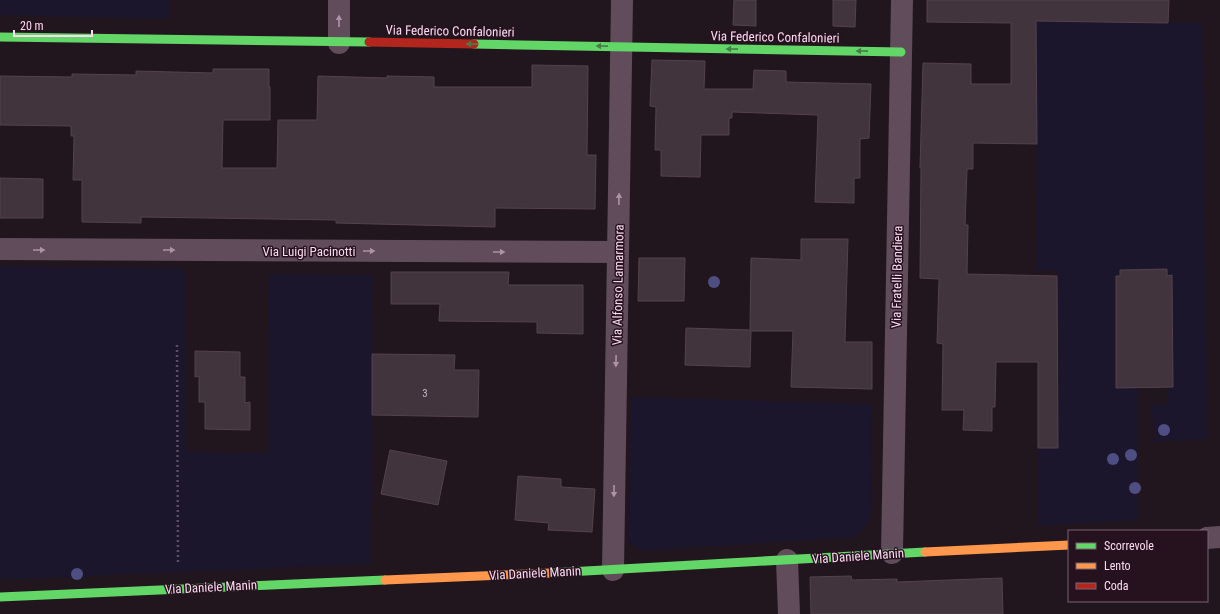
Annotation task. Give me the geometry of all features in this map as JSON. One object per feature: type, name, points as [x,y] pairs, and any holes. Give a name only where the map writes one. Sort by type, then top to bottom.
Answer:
[{"type":"street","points":[[339,0],[339,42]]},
{"type":"street","name":"Via Alfonso Lamarmora","points":[[613,570],[622,0]]},
{"type":"street","name":"Via Fratelli Bandiera","points":[[892,553],[902,0]]},
{"type":"street","name":"Via Federico Confalonieri","points":[[0,37],[621,46],[901,52]]},
{"type":"street","name":"Via Luigi Pacinotti","points":[[0,249],[618,252]]},
{"type":"street","points":[[1208,538],[1220,537]]},
{"type":"street","name":"Via Daniele Manin","points":[[0,597],[613,570],[892,553],[1068,545]]},
{"type":"street","points":[[787,560],[789,614]]},
{"type":"path","points":[[177,346],[178,589]]},
{"type":"shaded area","points":[[0,0],[170,0],[169,19],[0,15]]},
{"type":"shaded area","points":[[1036,21],[1203,23],[1207,439],[1154,442],[1152,404],[1167,404],[1167,387],[1173,387],[1171,275],[1167,276],[1167,269],[1120,270],[1117,388],[1138,388],[1138,520],[1038,526],[1038,448],[1058,448],[1057,271],[1037,271]]},
{"type":"shaded area","points":[[0,266],[181,268],[186,274],[186,452],[268,453],[269,274],[373,275],[371,564],[0,580]]},
{"type":"shaded area","points":[[631,397],[872,404],[871,514],[868,524],[855,537],[643,551],[628,542]]},
{"type":"building","points":[[734,0],[756,0],[756,26],[733,25]]},
{"type":"building","points":[[833,0],[856,0],[855,27],[833,26]]},
{"type":"building","points":[[927,0],[1169,0],[1168,23],[1036,21],[1037,144],[973,143],[973,169],[967,169],[965,225],[968,225],[967,274],[1057,276],[1058,448],[1038,448],[1038,362],[996,362],[995,407],[992,407],[992,431],[963,430],[964,410],[942,410],[943,344],[937,343],[939,279],[920,278],[920,168],[923,63],[971,64],[971,84],[1011,84],[1011,23],[927,22]]},
{"type":"building","points":[[652,60],[705,61],[704,89],[753,89],[754,70],[786,71],[786,82],[871,84],[869,138],[860,139],[860,178],[854,178],[854,203],[815,202],[818,115],[732,112],[732,118],[729,118],[729,135],[701,135],[700,177],[661,176],[661,150],[655,150],[656,107],[650,106]]},
{"type":"building","points":[[532,65],[588,66],[587,155],[596,155],[595,209],[495,208],[495,227],[336,223],[336,220],[141,217],[141,223],[82,222],[82,180],[73,180],[74,136],[71,136],[71,126],[0,125],[0,76],[72,77],[72,74],[136,75],[136,71],[213,73],[213,69],[269,69],[270,120],[223,120],[222,168],[277,168],[278,120],[317,120],[318,76],[387,78],[387,76],[434,77],[434,87],[532,87]]},
{"type":"building","points":[[0,178],[43,179],[43,218],[0,218]]},
{"type":"building","points":[[801,239],[848,239],[845,342],[872,342],[872,389],[791,387],[793,331],[751,331],[750,367],[685,365],[686,328],[750,330],[751,258],[801,260]]},
{"type":"building","points":[[639,258],[685,258],[684,301],[638,301]]},
{"type":"building","points":[[1167,269],[1167,276],[1172,275],[1173,387],[1116,388],[1116,276],[1120,276],[1120,270]]},
{"type":"building","points":[[391,272],[509,272],[508,285],[583,285],[583,334],[537,333],[537,322],[439,321],[440,304],[391,304]]},
{"type":"building","points":[[195,351],[240,352],[240,377],[245,377],[245,403],[250,402],[250,430],[205,429],[205,402],[199,402],[199,376],[195,377]]},
{"type":"building","points":[[372,354],[455,355],[454,370],[479,370],[478,417],[372,415]]},
{"type":"building","points":[[390,450],[447,461],[438,505],[381,494]]},
{"type":"building","points":[[518,476],[561,479],[561,487],[595,489],[592,532],[548,530],[549,523],[515,520]]},
{"type":"building","points":[[851,576],[852,580],[897,579],[897,582],[1002,578],[1003,614],[811,614],[810,577]]},
{"type":"traffic: fast","points":[[0,37],[369,42]]},
{"type":"traffic: fast","points":[[474,44],[901,52]]},
{"type":"traffic: fast","points":[[550,573],[925,552]]},
{"type":"traffic: fast","points":[[0,597],[385,580]]},
{"type":"traffic: slow","points":[[925,552],[1068,545]]},
{"type":"traffic: slow","points":[[385,580],[550,573]]},
{"type":"traffic: jam","points":[[369,42],[474,44]]}]
